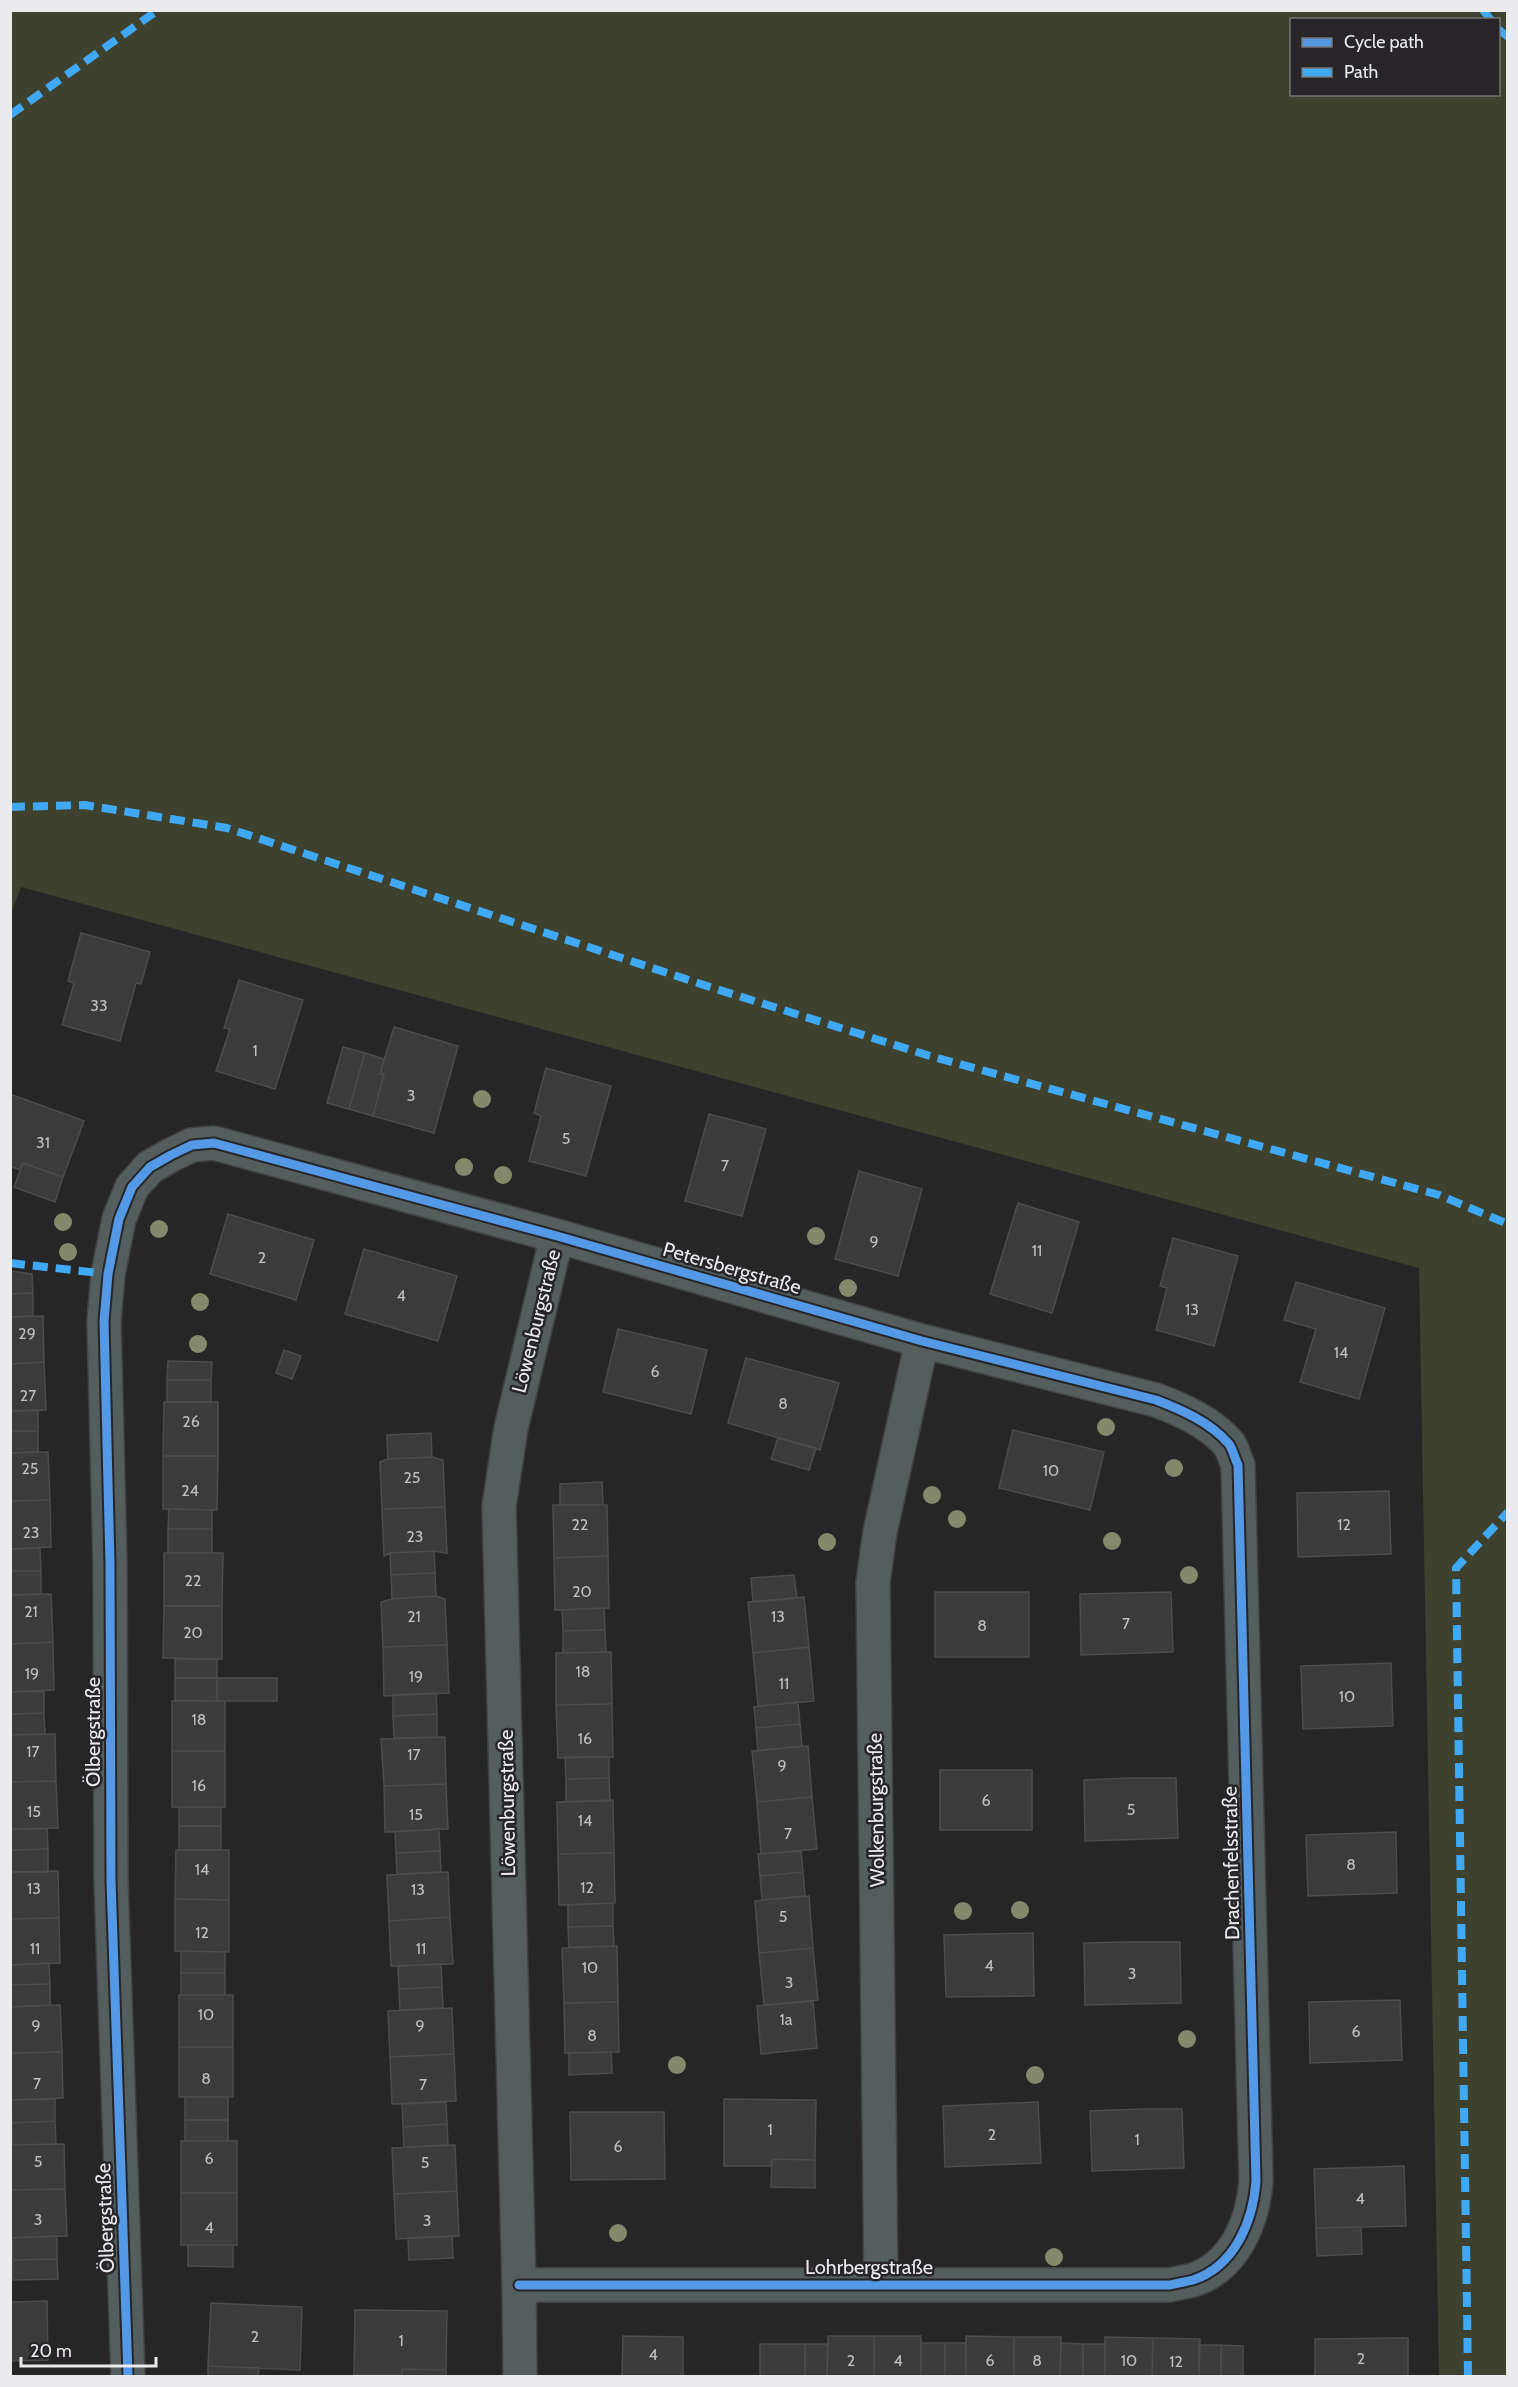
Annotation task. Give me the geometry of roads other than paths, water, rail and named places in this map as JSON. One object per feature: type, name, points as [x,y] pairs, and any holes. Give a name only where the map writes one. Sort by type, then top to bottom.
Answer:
[{"type":"street","name":"Petersbergstraße","points":[[214,1143],[557,1236],[921,1341],[1156,1400],[1185,1411],[1209,1426],[1230,1445]]},
{"type":"street","name":"Ölbergstraße","points":[[128,2376],[111,1881],[110,1564],[104,1321],[108,1274],[118,1219],[132,1187],[150,1167],[171,1155],[192,1145],[214,1143]]},
{"type":"street","name":"Löwenburgstraße","points":[[520,2376],[499,1506],[511,1428],[557,1236]]},
{"type":"street","name":"Wolkenburgstraße","points":[[882,2284],[873,1582],[880,1532],[921,1341]]},
{"type":"street","name":"Drachenfelsstraße","points":[[1216,2269],[1235,2248],[1248,2227],[1255,2203],[1256,2181],[1240,1490],[1238,1466],[1230,1445]]},
{"type":"street","name":"Lohrbergstraße","points":[[519,2284],[1170,2284],[1193,2280],[1216,2269]]}]
